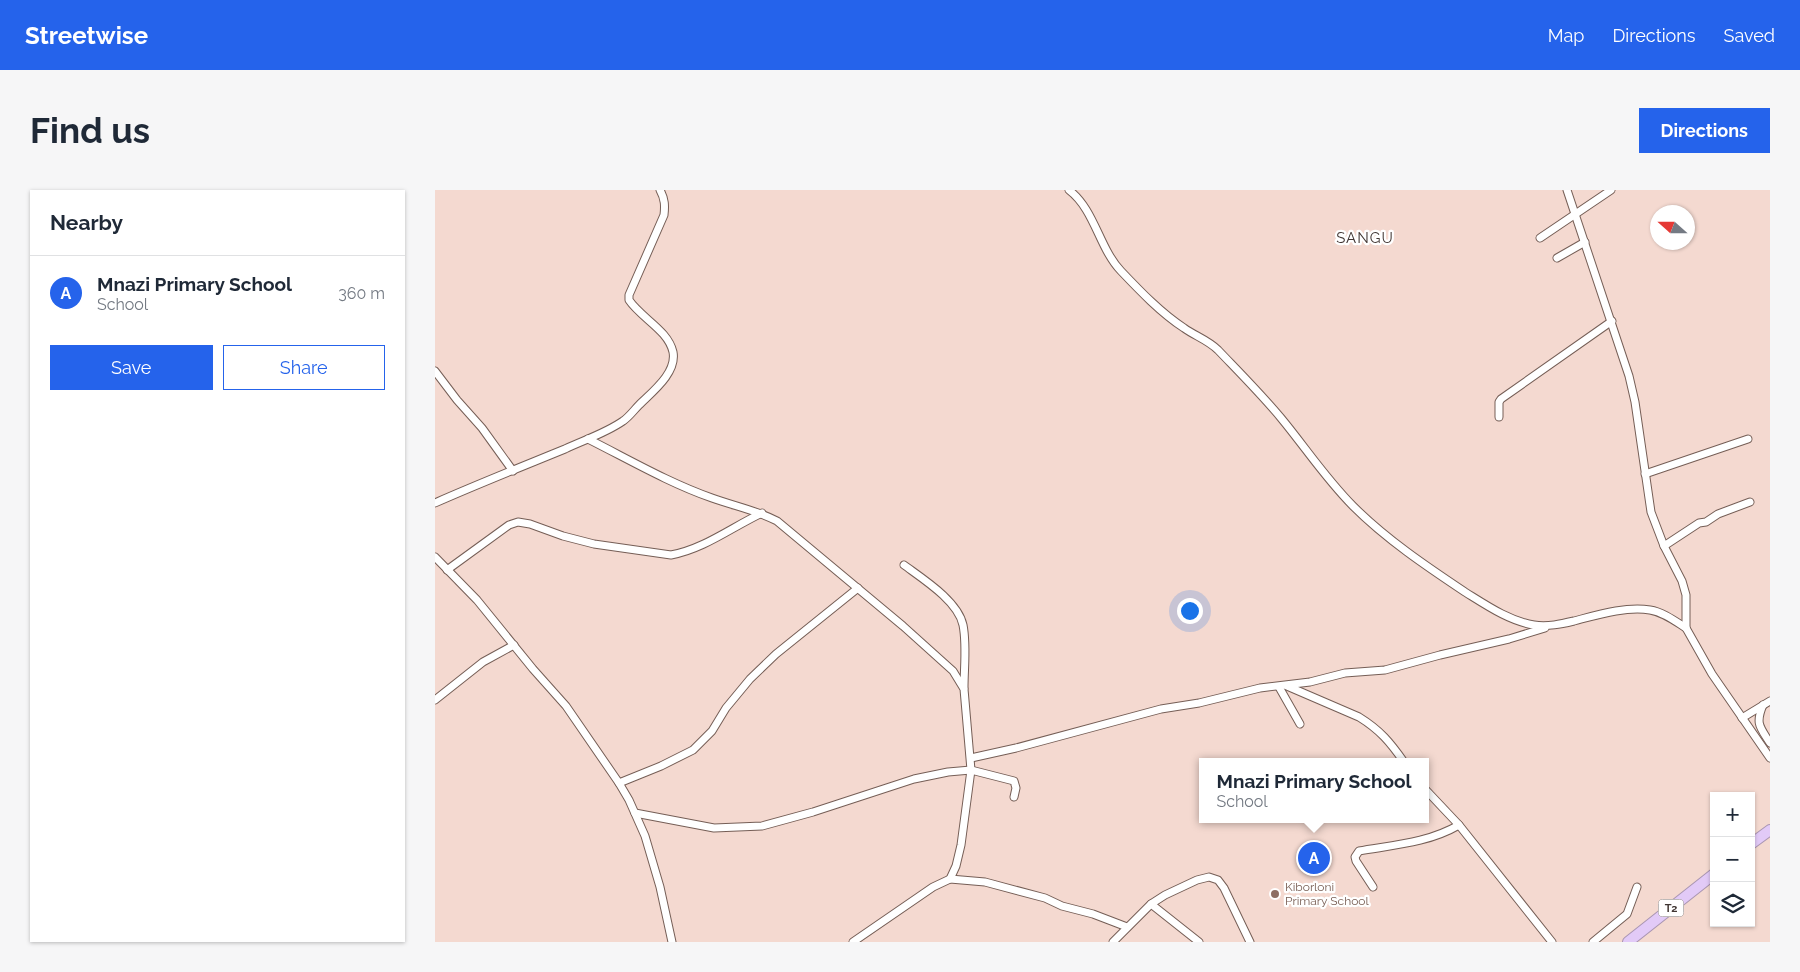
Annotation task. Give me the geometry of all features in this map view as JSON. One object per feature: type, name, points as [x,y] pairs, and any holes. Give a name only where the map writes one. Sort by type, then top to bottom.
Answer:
[{"type":"highway","points":[[1755,841],[1770,830]]},
{"type":"highway","name":"T2","points":[[1628,942],[1710,877]]},
{"type":"street","points":[[435,504],[485,480],[513,471],[624,421],[658,386],[672,362],[673,353],[669,342],[629,300],[629,295],[664,215],[664,201],[660,190]]},
{"type":"street","points":[[1069,190],[1082,204],[1119,269],[1165,314],[1214,346],[1256,389],[1352,505],[1379,529],[1434,571],[1504,615],[1535,625],[1552,626]]},
{"type":"street","points":[[1567,190],[1627,367],[1635,402],[1651,512],[1664,546],[1682,580],[1686,595],[1686,628]]},
{"type":"street","points":[[1540,238],[1575,212],[1611,190]]},
{"type":"street","points":[[1557,258],[1585,242]]},
{"type":"street","points":[[1499,417],[1499,402],[1501,399],[1612,321]]},
{"type":"street","points":[[435,371],[482,428],[513,471]]},
{"type":"street","points":[[587,439],[712,498],[762,513],[777,521],[858,588],[953,671],[965,688]]},
{"type":"street","points":[[1645,474],[1748,439]]},
{"type":"street","points":[[1664,546],[1699,523],[1706,522],[1718,514],[1750,502]]},
{"type":"street","points":[[447,570],[509,525],[518,522],[594,544],[671,555],[682,553],[718,537],[762,513]]},
{"type":"street","points":[[435,557],[477,600],[574,716],[619,783],[648,844],[672,942]]},
{"type":"street","points":[[904,565],[932,586],[954,606],[959,613],[963,625],[971,770],[961,845],[956,866],[949,879]]},
{"type":"street","points":[[619,783],[661,766],[693,750],[712,731],[726,708],[750,679],[776,654],[858,588]]},
{"type":"street","points":[[971,758],[1017,748],[1161,710],[1260,688],[1310,682],[1345,673],[1385,670],[1596,615],[1639,610],[1651,610],[1668,616],[1686,628],[1712,674],[1770,758]]},
{"type":"street","points":[[435,700],[483,662],[514,645]]},
{"type":"street","points":[[1283,686],[1300,724]]},
{"type":"street","points":[[1283,686],[1359,717],[1389,740],[1401,758]]},
{"type":"street","points":[[1742,718],[1767,703]]},
{"type":"street","points":[[1767,703],[1758,723],[1770,743]]},
{"type":"street","points":[[635,814],[714,828],[763,826],[914,779],[948,772],[971,770],[1014,781],[1016,788],[1014,797]]},
{"type":"street","points":[[1429,793],[1459,825],[1552,942]]},
{"type":"street","points":[[1373,887],[1356,861],[1355,857],[1359,851],[1439,836],[1459,825]]},
{"type":"street","points":[[1113,942],[1151,904],[1197,880],[1214,877],[1224,888],[1250,942]]},
{"type":"street","points":[[853,942],[933,887],[949,879],[985,882],[1045,898],[1062,906],[1093,914],[1127,927]]},
{"type":"street","points":[[1593,942],[1627,914],[1637,887]]},
{"type":"street","points":[[1151,904],[1199,942]]},
{"type":"place","name":"Mnazi Primary School","points":[[1314,858]]},
{"type":"place","name":"Kiborloni Primary School","points":[[1275,894]]},
{"type":"district","name":"SANGU","points":[[1365,238]]}]
